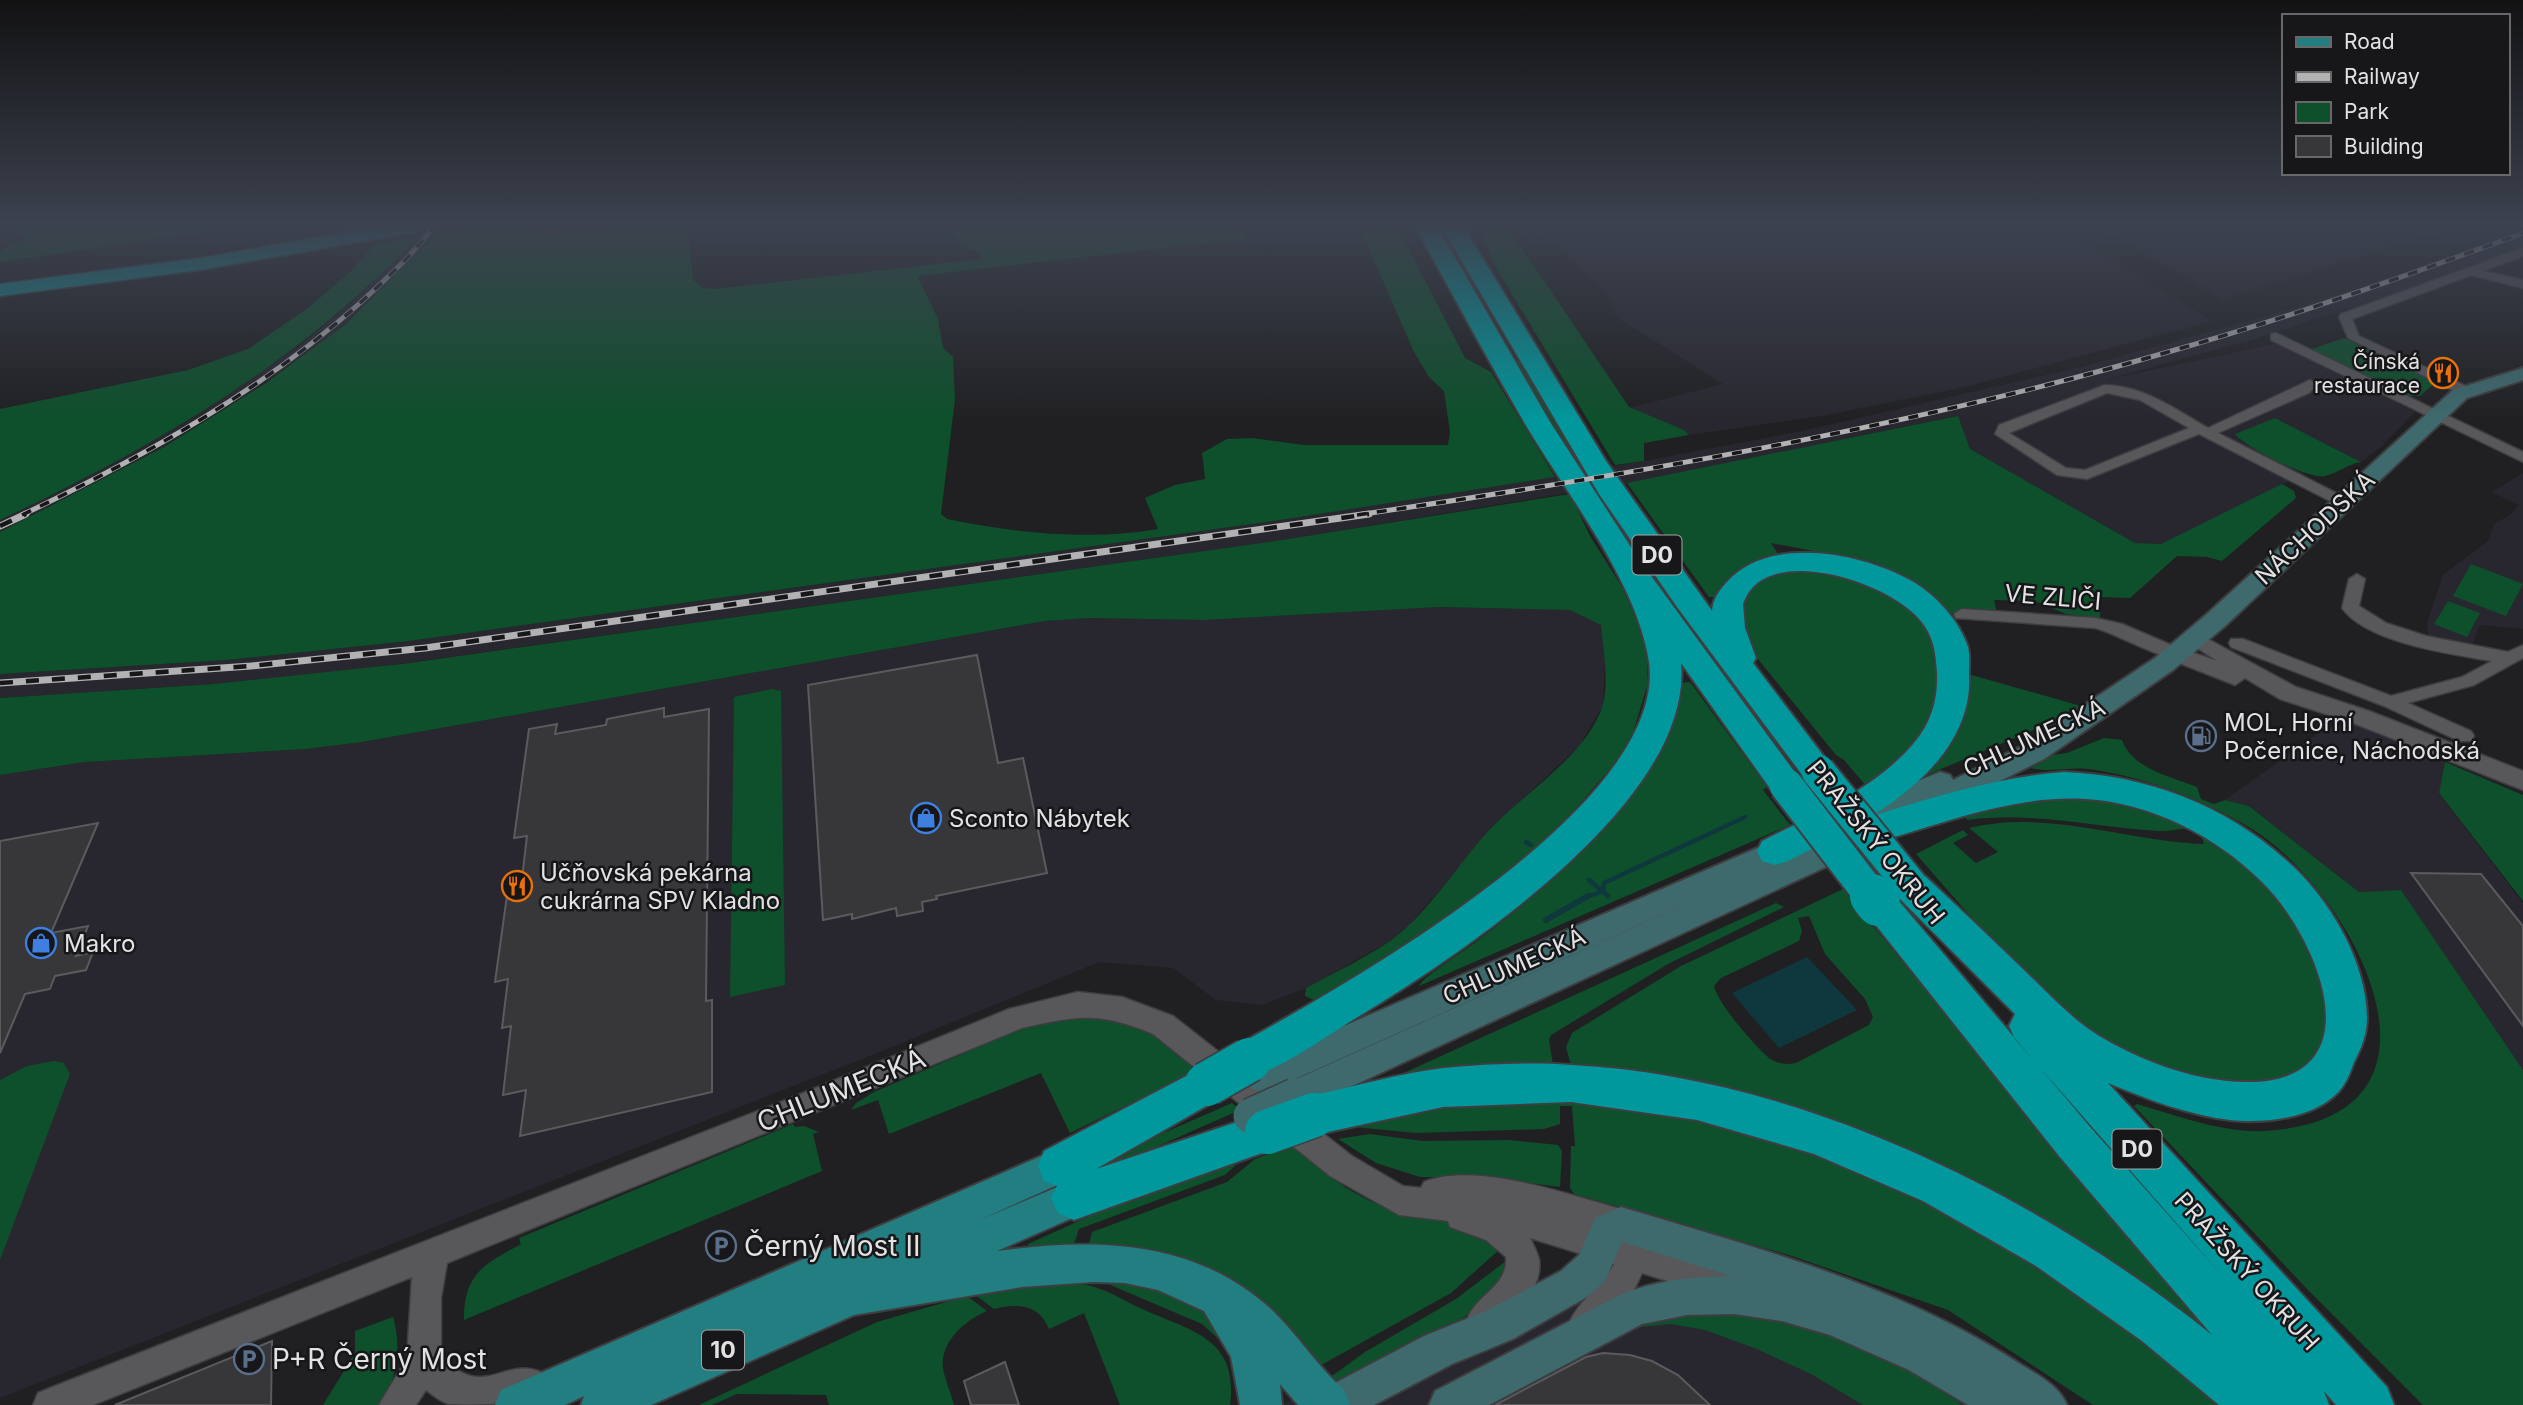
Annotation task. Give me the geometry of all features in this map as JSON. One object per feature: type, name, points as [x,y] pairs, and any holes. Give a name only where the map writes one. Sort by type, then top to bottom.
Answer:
[{"type":"highway","name":"PRAŽSKÝ OKRUH","points":[[1463,292],[1537,422],[1626,563],[1895,895],[2075,1142],[2304,1405]]},
{"type":"highway","name":"PRAŽSKÝ OKRUH","points":[[1490,292],[1614,495],[1748,680],[1802,778]]},
{"type":"highway","points":[[1494,292],[1503,314]]},
{"type":"highway","points":[[1067,1182],[1214,1090],[1256,1069],[1352,1002],[1432,951],[1574,835],[1626,777],[1652,735],[1666,680],[1657,635],[1626,563]]},
{"type":"highway","points":[[1748,680],[1728,616],[1730,597],[1745,578],[1783,564],[1840,565],[1897,585],[1916,597],[1937,617],[1950,635],[1955,652],[1956,680],[1951,705],[1940,732],[1917,762],[1852,810],[1775,851]]},
{"type":"highway","points":[[1888,825],[2012,793],[2058,786],[2088,786],[2120,791],[2196,818],[2234,839],[2269,866],[2313,917],[2332,953],[2345,998],[2346,1024],[2339,1055],[2328,1072],[2310,1086],[2286,1096],[2258,1102],[2230,1102],[2193,1096],[2141,1079],[2089,1053],[1895,895]]},
{"type":"highway","name":"PRAŽSKÝ OKRUH","points":[[1895,895],[2127,1138],[2369,1405]]},
{"type":"highway","points":[[1067,1182],[1259,1124],[1305,1106],[1494,1084],[1558,1084],[1614,1088],[1685,1099],[1803,1129],[1934,1182],[2049,1245],[2130,1300],[2258,1405]]},
{"type":"main road","name":"NÁCHODSKÁ","points":[[2116,699],[2186,647],[2435,416],[2466,391],[2523,374]]},
{"type":"main road","name":"CHLUMECKÁ","points":[[1256,1069],[1914,794],[2116,699]]},
{"type":"main road","name":"CHLUMECKÁ","points":[[1305,1106],[2034,752],[2116,699]]},
{"type":"main road","name":"10","points":[[602,1405],[845,1296],[1067,1182]]},
{"type":"main road","name":"10","points":[[516,1405],[617,1361],[1067,1182]]},
{"type":"main road","name":"CHLUMECKÁ","points":[[1618,1241],[1831,1290],[1876,1308],[1977,1360],[2046,1405]]},
{"type":"main road","points":[[1334,1405],[1438,1350],[1499,1325],[1574,1284],[1618,1241]]},
{"type":"main road","points":[[845,1296],[1079,1264],[1126,1265],[1175,1276],[1194,1284],[1259,1326],[1306,1385],[1329,1405]]},
{"type":"main road","points":[[1194,1284],[1221,1306],[1239,1329],[1257,1371],[1261,1405]]},
{"type":"main road","name":"CHLUMECKÁ","points":[[1449,1405],[1626,1311],[1671,1298],[1724,1294],[1784,1302],[1892,1343],[2003,1405]]},
{"type":"street","points":[[2418,292],[2345,317],[2354,338],[2466,391]]},
{"type":"street","points":[[2276,337],[2523,458]]},
{"type":"street","points":[[2310,384],[2304,390],[2203,431],[2087,475],[2062,472],[2002,434],[2004,428],[2105,389],[2115,388],[2133,394],[2203,431],[2343,502]]},
{"type":"street","points":[[2357,579],[2350,608],[2367,622],[2451,649],[2517,655]]},
{"type":"street","name":"VE ZLIČI","points":[[1962,614],[2095,623],[2186,647]]},
{"type":"street","points":[[2237,643],[2390,702],[2465,736]]},
{"type":"street","points":[[2186,647],[2288,693],[2523,781]]},
{"type":"street","points":[[2390,702],[2468,681],[2517,655]]},
{"type":"street","points":[[2315,702],[2319,675]]},
{"type":"street","name":"CHLUMECKÁ","points":[[50,1405],[1019,1017],[1063,1005],[1108,1006],[1137,1013],[1163,1026],[1360,1180],[1399,1200],[1483,1209],[1618,1241]]},
{"type":"street","name":"CHLUMECKÁ","points":[[1360,1180],[1413,1193],[1505,1192],[1618,1241],[1784,1302]]},
{"type":"street","points":[[1436,1206],[1510,1237],[1517,1248],[1522,1270],[1518,1286],[1502,1305],[1438,1350]]},
{"type":"street","name":"CHLUMECKÁ","points":[[1563,1345],[1614,1294],[1625,1278],[1618,1241]]},
{"type":"street","points":[[396,1405],[424,1363],[425,1298],[432,1253]]},
{"type":"street","points":[[424,1363],[452,1392],[477,1396],[617,1361]]},
{"type":"shaded area","points":[[364,292],[380,292],[313,350],[164,447],[0,532],[0,520],[150,442],[297,348]]},
{"type":"shaded area","points":[[1605,292],[2164,292],[2212,321],[1965,387],[1822,416],[1689,435],[1629,408],[1723,384],[1618,318]]},
{"type":"shaded area","points":[[2210,292],[2247,292],[2223,299]]},
{"type":"shaded area","points":[[2343,292],[2398,292],[2255,339],[2105,380],[2275,344],[2415,412],[2381,447],[2361,462],[2275,418],[2239,439],[2304,474],[2161,544],[2135,543],[1970,449],[1957,416],[1658,478],[1283,540],[334,673],[0,698],[0,674],[227,660],[409,641],[1274,521],[1644,461],[1802,431],[2081,367],[2267,316]]},
{"type":"shaded area","points":[[2523,473],[2523,629],[2480,625],[2470,650],[2451,647],[2428,635],[2427,623],[2443,575],[2488,541],[2494,524],[2510,515],[2519,505],[2492,492]]},
{"type":"shaded area","points":[[1440,607],[1570,610],[1601,625],[1605,659],[1603,705],[1580,745],[1492,828],[1409,925],[1388,942],[1306,988],[1262,1005],[1216,1000],[1173,968],[1099,962],[877,1053],[0,1398],[0,775],[85,762],[306,749],[362,742],[1045,621],[1089,618],[1204,620]]},
{"type":"shaded area","points":[[2353,724],[2445,762],[2439,794],[2523,903],[2523,1070],[2401,890],[2359,892],[2250,806],[2225,800],[2327,727]]},
{"type":"shaded area","points":[[1566,1269],[1910,1361],[1971,1405],[1280,1405]]},
{"type":"green space","points":[[327,292],[361,292],[275,362],[223,398],[114,463],[0,520],[0,409],[188,370],[248,349]]},
{"type":"green space","points":[[378,292],[925,292],[938,319],[943,348],[953,357],[955,399],[941,514],[947,519],[999,528],[1079,535],[1158,529],[1145,498],[1175,485],[1205,479],[1202,453],[1227,439],[1252,438],[1304,445],[1448,445],[1450,432],[1444,391],[1429,377],[1414,352],[1388,292],[1431,292],[1465,358],[1491,372],[1555,477],[1274,521],[409,641],[227,660],[0,674],[0,532],[164,447],[266,383],[346,324]]},
{"type":"green space","points":[[1510,292],[1551,292],[1629,407],[1684,430],[1689,435],[1644,443],[1644,461],[1615,465]]},
{"type":"green space","points":[[2344,338],[2436,382],[2420,396],[2406,396],[2309,350]]},
{"type":"green space","points":[[1513,361],[1521,361],[1590,474],[1578,476]]},
{"type":"green space","points":[[1958,416],[1970,449],[2135,543],[2161,544],[2282,484],[2294,491],[2296,498],[2222,561],[2207,557],[2177,556],[2130,598],[2101,597],[2100,618],[2066,614],[2035,601],[1994,600],[1997,613],[1947,613],[1872,567],[1877,563],[1771,543],[1780,557],[1742,569],[1727,580],[1716,597],[1709,597],[1627,483]]},
{"type":"green space","points":[[2275,418],[2361,462],[2330,475],[2317,476],[2278,461],[2251,447],[2235,434]]},
{"type":"green space","points":[[1570,494],[1590,536],[1622,587],[1646,642],[1648,683],[1633,733],[1615,763],[1571,814],[1495,887],[1318,1002],[1305,996],[1306,988],[1370,954],[1405,929],[1432,901],[1493,826],[1556,770],[1585,739],[1596,722],[1605,695],[1601,625],[1570,610],[1440,607],[1204,620],[1089,618],[1045,621],[362,742],[306,749],[85,762],[0,775],[0,698],[214,684],[402,664],[1282,540]]},
{"type":"green space","points":[[2471,564],[2523,584],[2506,616],[2453,596]]},
{"type":"green space","points":[[1811,569],[1869,580],[1931,622],[1940,677],[1936,708],[1922,735],[1912,747],[1867,787],[1844,760],[1836,755],[1749,648],[1741,629],[1739,612],[1742,599],[1749,588],[1775,574]]},
{"type":"green space","points":[[2448,601],[2480,613],[2467,637],[2434,624]]},
{"type":"green space","points":[[1968,674],[2081,706],[2050,723],[1922,777]]},
{"type":"green space","points":[[1690,682],[1767,787],[1763,790],[1790,825],[1419,986],[1540,891],[1604,828],[1632,794],[1656,757],[1672,720],[1681,683]]},
{"type":"green space","points":[[772,689],[781,691],[785,985],[730,997],[734,697]]},
{"type":"green space","points":[[2104,738],[2122,740],[2134,758],[2144,765],[2197,787],[2201,799],[2214,804],[2225,800],[2249,806],[2359,892],[2401,890],[2523,1070],[2523,1405],[2423,1405],[2308,1290],[2134,1106],[2137,1104],[2223,1128],[2276,1130],[2335,1114],[2368,1083],[2380,1043],[2374,996],[2355,947],[2326,900],[2290,859],[2252,829],[2214,808],[2152,783],[2088,769],[2031,768],[2053,755],[2067,753]]},
{"type":"green space","points":[[2445,762],[2523,795],[2523,901],[2439,793]]},
{"type":"green space","points":[[2092,792],[2189,822],[2291,901],[2330,998],[2322,1051],[2300,1074],[2242,1091],[2133,1064],[2034,989],[1916,854],[1963,830],[1968,835],[1953,843],[1976,863],[1998,852],[1969,828],[1998,823],[2057,824],[2204,844],[2200,832],[2189,829],[2158,831],[2039,818],[1967,820],[1966,817],[2008,803]]},
{"type":"green space","points":[[1843,889],[2065,1161],[2240,1365],[2071,1244],[1572,1069],[1566,1047],[1572,1033],[1681,966]],"holes":[[[1809,916],[1825,954],[1865,999],[1873,1017],[1869,1025],[1796,1063],[1775,1062],[1738,1024],[1722,1003],[1714,986],[1721,978],[1799,941],[1802,931],[1798,918]]]},
{"type":"green space","points":[[1776,903],[1784,907],[1668,964],[1551,1035],[1549,1040],[1554,1071],[1393,1078]]},
{"type":"green space","points":[[1100,1016],[1147,1030],[1199,1070],[1070,1133],[1041,1073],[889,1134],[878,1100],[851,1110],[856,1103],[874,1092],[1037,1022]]},
{"type":"green space","points":[[54,1061],[64,1063],[70,1074],[0,1260],[0,1080],[27,1066]]},
{"type":"green space","points":[[1613,1101],[1769,1133],[1975,1218],[2241,1405],[2093,1405],[1948,1310],[1792,1256],[1574,1194],[1570,1188],[1571,1146],[1575,1146],[1572,1106],[1560,1106],[1560,1124],[1544,1129],[1416,1133],[1344,1126],[1403,1106]]},
{"type":"green space","points":[[1232,1103],[1240,1110],[1013,1210],[1005,1209],[1008,1201]]},
{"type":"green space","points":[[793,1124],[795,1127],[804,1126],[819,1132],[813,1134],[822,1171],[464,1320],[465,1304],[472,1281],[486,1265],[521,1244],[519,1238]]},
{"type":"green space","points":[[1370,1134],[1423,1141],[1510,1140],[1558,1145],[1562,1151],[1560,1187],[1484,1177],[1420,1177],[1376,1163],[1338,1139]]},
{"type":"green space","points":[[1292,1145],[1346,1188],[1370,1201],[1394,1210],[1466,1227],[1501,1248],[1451,1293],[1314,1369],[1088,1247],[1092,1232],[1227,1182],[1255,1159]]},
{"type":"green space","points":[[1254,1148],[1225,1175],[1079,1229],[1073,1247],[1029,1251],[1028,1244],[1123,1201]]},
{"type":"green space","points":[[1506,1261],[1508,1273],[1495,1297],[1438,1334],[1342,1385],[1325,1381],[1365,1352],[1456,1299]]},
{"type":"green space","points":[[1094,1278],[1143,1283],[1217,1315],[1235,1366],[1225,1345],[1202,1324]]},
{"type":"green space","points":[[1078,1284],[1103,1290],[1194,1331],[1208,1340],[1219,1351],[1227,1365],[1231,1383],[1230,1405],[1120,1405],[1084,1313],[1049,1329],[1033,1310],[1019,1306],[994,1309],[974,1294],[1016,1287]]},
{"type":"green space","points":[[967,1296],[987,1311],[963,1326],[946,1349],[943,1368],[954,1405],[829,1405],[826,1395],[737,1394],[712,1405],[699,1405],[877,1322]]},
{"type":"green space","points":[[1692,1308],[1789,1317],[1915,1369],[1962,1405],[1863,1405],[1811,1374],[1757,1349],[1705,1330],[1671,1324],[1641,1327],[1624,1333],[1616,1331]]},
{"type":"green space","points":[[393,1317],[397,1339],[396,1362],[383,1405],[323,1405],[355,1353],[355,1331]]},
{"type":"water","points":[[1807,957],[1857,1010],[1779,1048],[1732,993]]},
{"type":"building","name":"Sconto Nábytek","points":[[977,655],[998,763],[1023,758],[1047,873],[936,896],[937,899],[922,902],[923,911],[897,916],[896,908],[852,919],[852,914],[823,920],[808,685]]},
{"type":"building","points":[[664,708],[664,717],[709,709],[706,1001],[712,1000],[712,1092],[520,1136],[526,1090],[503,1095],[511,1026],[502,1028],[508,979],[495,982],[509,881],[522,878],[527,836],[514,838],[529,729],[557,724],[555,734],[606,725],[607,719]]},
{"type":"building","name":"Makro","points":[[98,823],[51,933],[88,926],[76,956],[93,952],[86,970],[55,976],[50,989],[25,994],[0,1053],[0,841]]},
{"type":"building","points":[[2411,873],[2481,874],[2523,926],[2523,1026]]},
{"type":"building","name":"P+R Černý Most","points":[[272,1341],[271,1405],[115,1405]]},
{"type":"building","points":[[1603,1353],[1630,1355],[1652,1361],[1678,1375],[1710,1405],[1495,1405],[1586,1357]]},
{"type":"building","points":[[1005,1362],[1019,1405],[971,1405],[964,1381]]},
{"type":"waterway","points":[[1602,891],[1604,883],[1745,817]]},
{"type":"waterway","points":[[1526,842],[1531,845]]},
{"type":"waterway","points":[[1589,880],[1602,891]]},
{"type":"waterway","points":[[1585,897],[1602,891]]},
{"type":"waterway","points":[[1602,891],[1608,896]]},
{"type":"waterway","points":[[1546,920],[1585,897]]},
{"type":"railway","points":[[22,515],[112,470],[199,421],[282,366],[372,292]]},
{"type":"railway","points":[[1357,515],[1664,466],[1867,427],[2069,379],[2168,352],[2359,292]]},
{"type":"railway","points":[[0,526],[26,514]]},
{"type":"railway","points":[[0,683],[251,666],[425,648],[1369,514]]},
{"type":"place","name":"Čínská restaurace","points":[[2443,373]]},
{"type":"place","name":"MOL, Horní Počernice, Náchodská","points":[[2201,736]]},
{"type":"place","name":"Sconto Nábytek","points":[[926,818]]},
{"type":"place","name":"Učňovská pekárna cukrárna SPV Kladno","points":[[517,886]]},
{"type":"place","name":"Makro","points":[[41,943]]},
{"type":"place","name":"Černý Most II","points":[[721,1246]]},
{"type":"place","name":"P+R Černý Most","points":[[249,1359]]}]
